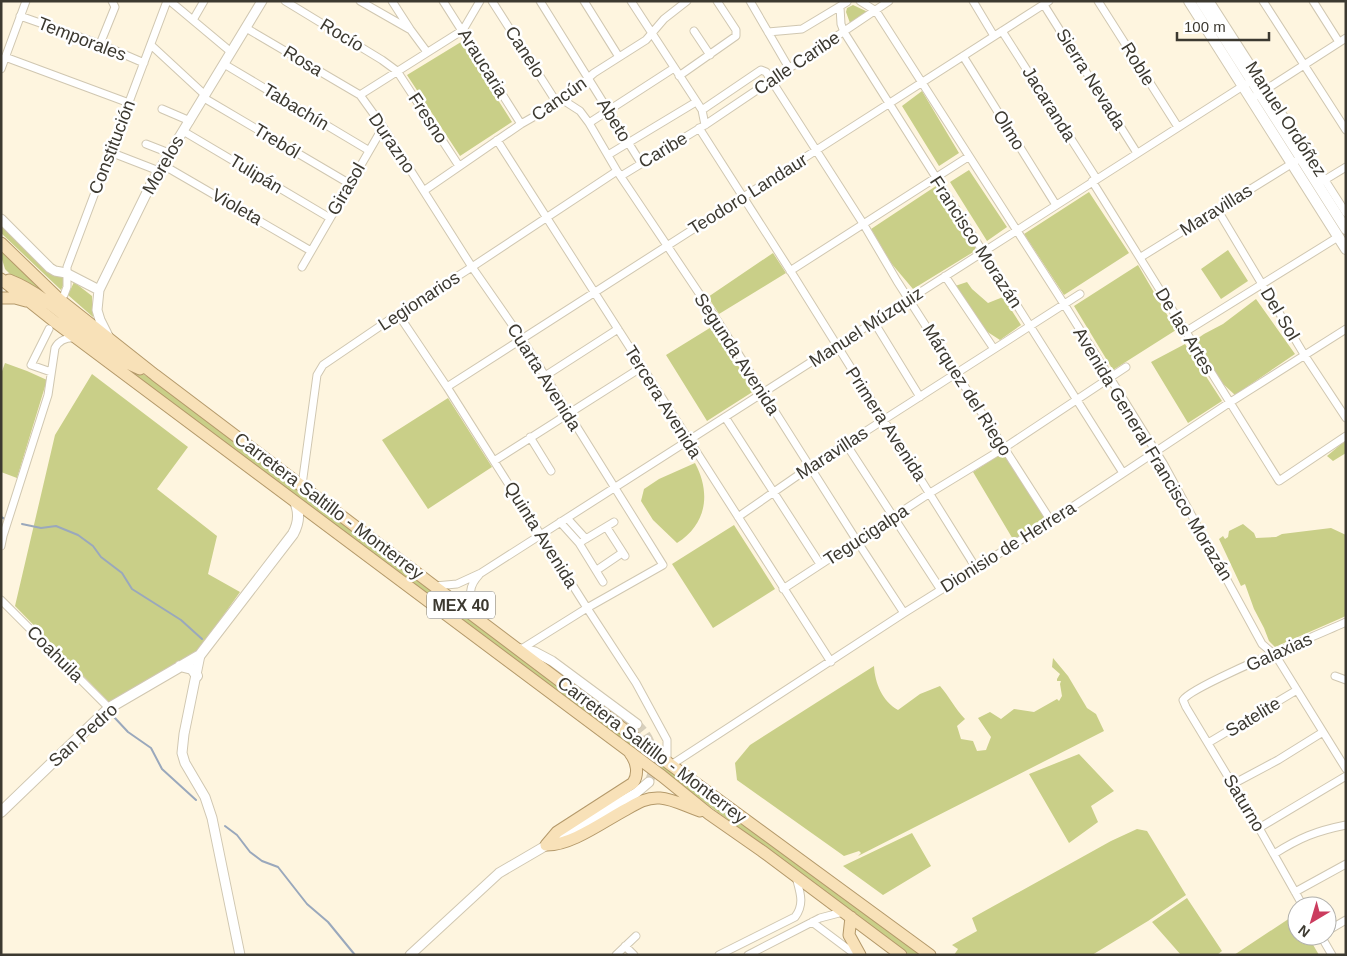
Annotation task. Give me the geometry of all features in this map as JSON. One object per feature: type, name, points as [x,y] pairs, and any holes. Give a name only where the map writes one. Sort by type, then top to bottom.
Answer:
[{"type":"main road","points":[[1200,2],[1246,84],[1259,94],[1301,158],[1321,182],[1346,229]]},
{"type":"main road","points":[[1259,94],[1291,164],[1346,248]]},
{"type":"main road","name":"Carretera Saltillo - Monterrey","points":[[1,243],[59,299],[156,375],[669,763],[930,955]]},
{"type":"main road","points":[[1,278],[27,288],[114,354],[133,366],[156,375]]},
{"type":"main road","name":"Carretera Saltillo - Monterrey","points":[[1,278],[77,338],[709,814],[901,955]]},
{"type":"main road","points":[[1,298],[15,298],[31,303]]},
{"type":"main road","points":[[200,655],[294,534],[299,520],[295,502]]},
{"type":"main road","name":"San Pedro","points":[[1,812],[109,708],[200,655]]},
{"type":"main road","points":[[180,666],[192,669],[197,676]]},
{"type":"main road","points":[[546,845],[557,832],[633,783],[636,779],[635,760],[629,752]]},
{"type":"main road","points":[[546,845],[568,841],[639,802],[652,798],[672,800],[709,814]]},
{"type":"main road","points":[[847,914],[849,934],[858,955]]},
{"type":"street","points":[[1,69],[26,1]]},
{"type":"street","points":[[100,44],[116,7],[112,1]]},
{"type":"street","points":[[169,1],[231,52]]},
{"type":"street","name":"Constitución","points":[[64,295],[68,287],[66,273],[144,62],[169,1]]},
{"type":"street","points":[[193,20],[204,1]]},
{"type":"street","name":"Morelos","points":[[110,338],[97,310],[100,290],[140,204],[262,1]]},
{"type":"street","name":"Rocío","points":[[285,1],[397,71]]},
{"type":"street","points":[[360,1],[410,29]]},
{"type":"street","points":[[392,1],[427,52]]},
{"type":"street","name":"Araucaria","points":[[444,1],[521,124]]},
{"type":"street","points":[[360,95],[462,30],[480,1]]},
{"type":"street","name":"Canelo","points":[[492,1],[560,101]]},
{"type":"street","name":"Abeto","points":[[540,1],[642,163]]},
{"type":"street","points":[[584,1],[619,57]]},
{"type":"street","points":[[631,1],[702,110],[702,126]]},
{"type":"street","points":[[679,76],[736,36],[736,30],[717,1]]},
{"type":"street","points":[[750,1],[789,68]]},
{"type":"street","points":[[768,32],[802,29],[848,1]]},
{"type":"street","points":[[860,1],[876,11],[1064,304]]},
{"type":"street","points":[[973,1],[994,36]]},
{"type":"street","name":"Roble","points":[[1098,1],[1178,127]]},
{"type":"street","points":[[1263,1],[1346,130]]},
{"type":"street","points":[[1313,1],[1339,42]]},
{"type":"street","name":"Cancún","points":[[425,190],[521,124],[560,101],[594,73],[646,40],[682,2]]},
{"type":"street","name":"Calle Caribe","points":[[702,126],[888,2]]},
{"type":"street","name":"Manuel Ordóñez","points":[[1200,2],[1259,94],[1321,182],[1346,213]]},
{"type":"street","name":"Teodoro Landaur","points":[[447,387],[1047,3]]},
{"type":"street","name":"Sierra Nevada","points":[[1047,3],[1137,153]]},
{"type":"street","name":"Francisco Morazán","points":[[840,7],[841,24],[844,32],[1124,473]]},
{"type":"street","name":"Temporales","points":[[20,16],[100,44],[144,62]]},
{"type":"street","name":"Rosa","points":[[246,28],[360,95]]},
{"type":"street","points":[[694,31],[710,55]]},
{"type":"street","name":"Jacaranda","points":[[1002,31],[1094,180]]},
{"type":"street","points":[[1259,94],[1346,38]]},
{"type":"street","name":"Temporales","points":[[152,45],[204,96]]},
{"type":"street","name":"Olmo","points":[[963,56],[1056,204]]},
{"type":"street","points":[[5,57],[129,103]]},
{"type":"street","name":"Tabachín","points":[[224,64],[368,150]]},
{"type":"street","points":[[589,123],[674,68]]},
{"type":"street","name":"Márquez del Riego","points":[[702,110],[761,70],[766,72],[1051,521]]},
{"type":"street","name":"Fresno","points":[[397,71],[459,166]]},
{"type":"street","name":"Manuel Múzquiz","points":[[435,586],[457,584],[481,573],[1246,84]]},
{"type":"street","name":"Durazno","points":[[360,95],[425,190]]},
{"type":"street","name":"Treból","points":[[204,96],[350,184]]},
{"type":"street","name":"Segunda Avenida","points":[[560,101],[573,105],[589,123],[619,173],[717,320],[762,394],[904,614]]},
{"type":"street","points":[[608,155],[696,102]]},
{"type":"street","points":[[162,110],[190,121]]},
{"type":"street","name":"Caribe","points":[[619,173],[642,163],[702,126]]},
{"type":"street","name":"Primera Avenida","points":[[702,126],[742,198],[884,419],[976,568]]},
{"type":"street","name":"Girasol","points":[[302,267],[383,127]]},
{"type":"street","name":"Tulipán","points":[[183,131],[330,218]]},
{"type":"street","name":"Tercera Avenida","points":[[497,140],[831,662]]},
{"type":"street","points":[[146,144],[169,153]]},
{"type":"street","name":"Violeta","points":[[110,152],[161,168],[311,251]]},
{"type":"street","points":[[790,271],[968,157]]},
{"type":"street","name":"Maravillas","points":[[1141,257],[1217,208],[1301,158]]},
{"type":"street","points":[[1308,190],[1346,166]]},
{"type":"street","name":"Legionarios","points":[[302,485],[317,375],[327,362],[546,218],[619,173]]},
{"type":"street","name":"De las Artes","points":[[1094,180],[1185,332],[1279,481],[1346,436]]},
{"type":"street","name":"Cuarta Avenida","points":[[425,190],[472,267],[522,339],[663,565],[587,608]]},
{"type":"street","name":"Del Sol","points":[[1217,208],[1304,356],[1346,418]]},
{"type":"street","points":[[1,219],[50,268],[66,273],[100,290]]},
{"type":"street","points":[[1185,332],[1338,237]]},
{"type":"street","points":[[945,276],[994,349]]},
{"type":"street","name":"Maravillas","points":[[738,517],[810,467],[1080,294]]},
{"type":"street","name":"Avenida General Francisco Morazán","points":[[1064,304],[1155,451],[1200,529],[1262,644],[1269,652],[1274,654],[1346,769]]},
{"type":"street","name":"Quinta Avenida","points":[[398,314],[447,387],[636,683],[663,731],[669,763]]},
{"type":"street","points":[[874,322],[920,397]]},
{"type":"street","points":[[49,329],[31,365],[51,372]]},
{"type":"street","points":[[545,376],[618,329]]},
{"type":"street","name":"Dionisio de Herrera","points":[[669,763],[1051,521],[1155,451],[1346,329]]},
{"type":"street","points":[[1,546],[48,395],[53,354],[57,344],[66,338],[77,338]]},
{"type":"street","points":[[494,461],[642,367]]},
{"type":"street","name":"Tegucigalpa","points":[[783,589],[930,493],[1004,448],[1126,367]]},
{"type":"street","points":[[726,417],[820,564]]},
{"type":"street","points":[[530,438],[551,471]]},
{"type":"street","points":[[846,444],[941,590]]},
{"type":"street","points":[[567,518],[582,541],[603,582]]},
{"type":"street","points":[[560,522],[582,541]]},
{"type":"street","points":[[582,541],[607,528],[614,522]]},
{"type":"street","points":[[596,570],[623,555],[607,528]]},
{"type":"street","points":[[476,617],[470,589],[472,582],[481,573]]},
{"type":"street","name":"Coahuila","points":[[1,600],[109,708]]},
{"type":"street","points":[[519,648],[587,608]]},
{"type":"street","name":"Galaxias","points":[[1183,700],[1186,696],[1212,682],[1346,622]]},
{"type":"street","points":[[519,648],[541,654],[552,661],[637,724]]},
{"type":"street","points":[[200,655],[182,753],[185,763],[205,797],[212,818],[240,955]]},
{"type":"street","points":[[1335,676],[1346,680]]},
{"type":"street","name":"Satelite","points":[[1208,743],[1297,690]]},
{"type":"street","name":"Saturno","points":[[1183,700],[1297,896]]},
{"type":"street","points":[[1233,784],[1278,760],[1323,732]]},
{"type":"street","points":[[1259,828],[1346,776]]},
{"type":"street","points":[[412,954],[499,873],[636,793],[649,782]]},
{"type":"street","points":[[1274,854],[1309,834],[1346,825]]},
{"type":"street","points":[[1295,892],[1346,864]]},
{"type":"street","points":[[721,954],[795,917],[801,904],[796,877]]},
{"type":"street","points":[[748,955],[833,913],[847,914]]},
{"type":"street","points":[[812,922],[858,955]]},
{"type":"street","points":[[616,955],[636,936]]},
{"type":"street","points":[[625,946],[634,955]]},
{"type":"green space","points":[[853,5],[868,12],[850,23],[846,12],[847,8]]},
{"type":"green space","points":[[461,42],[512,122],[460,156],[407,75]]},
{"type":"green space","points":[[922,91],[959,153],[939,166],[902,106]]},
{"type":"green space","points":[[969,170],[1007,227],[987,241],[950,182]]},
{"type":"green space","points":[[936,186],[975,247],[975,251],[913,289],[891,263],[871,229]]},
{"type":"green space","points":[[1089,192],[1129,253],[1064,295],[1024,234]]},
{"type":"green space","points":[[1,223],[54,276],[63,274],[65,281],[61,290],[1,233]]},
{"type":"green space","points":[[1,249],[56,300],[28,283],[15,279],[5,269]]},
{"type":"green space","points":[[1228,250],[1248,281],[1221,299],[1201,269]]},
{"type":"green space","points":[[773,253],[786,273],[719,314],[708,297]]},
{"type":"green space","points":[[1138,265],[1176,330],[1113,370],[1074,306]]},
{"type":"green space","points":[[74,282],[92,296],[93,317],[68,295]]},
{"type":"green space","points":[[967,282],[988,303],[1003,297],[1021,325],[1000,340],[986,331],[955,286]]},
{"type":"green space","points":[[1256,299],[1295,354],[1235,395],[1220,381],[1194,341],[1223,324]]},
{"type":"green space","points":[[713,326],[754,391],[707,421],[666,355]]},
{"type":"green space","points":[[1185,344],[1222,401],[1188,423],[1151,362]]},
{"type":"green space","points":[[121,362],[157,382],[921,955],[909,955],[120,366]]},
{"type":"green space","points":[[5,363],[47,380],[17,478],[1,472],[1,374]]},
{"type":"green space","points":[[92,374],[188,447],[157,489],[217,536],[208,574],[240,592],[195,655],[111,703],[15,606],[55,435]]},
{"type":"green space","points":[[448,398],[492,467],[428,509],[382,440]]},
{"type":"green space","points":[[1346,440],[1346,453],[1333,461],[1327,456]]},
{"type":"green space","points":[[1004,452],[1047,521],[1014,541],[973,472]]},
{"type":"green space","points":[[695,463],[703,485],[703,507],[695,527],[677,543],[653,520],[641,501],[644,489],[659,479]]},
{"type":"green space","points":[[1243,524],[1254,533],[1256,538],[1276,537],[1282,534],[1331,528],[1346,535],[1346,616],[1275,647],[1269,641],[1245,584],[1241,586],[1219,539],[1223,536],[1225,539],[1228,537],[1229,531]]},
{"type":"green space","points":[[734,525],[775,589],[713,628],[672,564]]},
{"type":"green space","points":[[1053,658],[1068,676],[1087,708],[1096,714],[1104,731],[858,856],[861,853],[859,851],[844,856],[737,780],[735,763],[750,745],[874,666],[880,691],[888,702],[898,710],[920,694],[940,686],[965,719],[957,726],[961,739],[973,741],[977,751],[986,750],[991,737],[978,718],[990,712],[1001,719],[1014,709],[1034,712],[1057,699],[1059,701],[1062,696],[1061,681],[1057,681],[1060,674],[1052,667]]},
{"type":"green space","points":[[1079,754],[1114,791],[1091,806],[1098,822],[1069,843],[1029,774]]},
{"type":"green space","points":[[1137,829],[1147,831],[1186,895],[1092,955],[954,955],[958,949],[952,945],[977,931],[972,918],[1111,841]]},
{"type":"green space","points":[[912,833],[931,866],[883,895],[843,866]]},
{"type":"green space","points":[[1187,898],[1222,951],[1217,955],[1181,955],[1152,922]]},
{"type":"green space","points":[[1287,920],[1287,946],[1314,946],[1319,955],[1234,955]]},
{"type":"waterway","points":[[1,517],[5,519]]},
{"type":"waterway","points":[[22,524],[41,528],[56,526],[78,535],[93,546],[101,557],[122,573],[132,589],[181,620],[202,639]]},
{"type":"waterway","points":[[114,717],[128,732],[151,748],[162,769],[196,800]]},
{"type":"waterway","points":[[225,826],[237,835],[250,852],[262,861],[278,867],[307,904],[328,922],[355,955]]},
{"type":"tunnel","points":[[637,724],[643,730],[653,751],[652,774],[649,782]]}]
